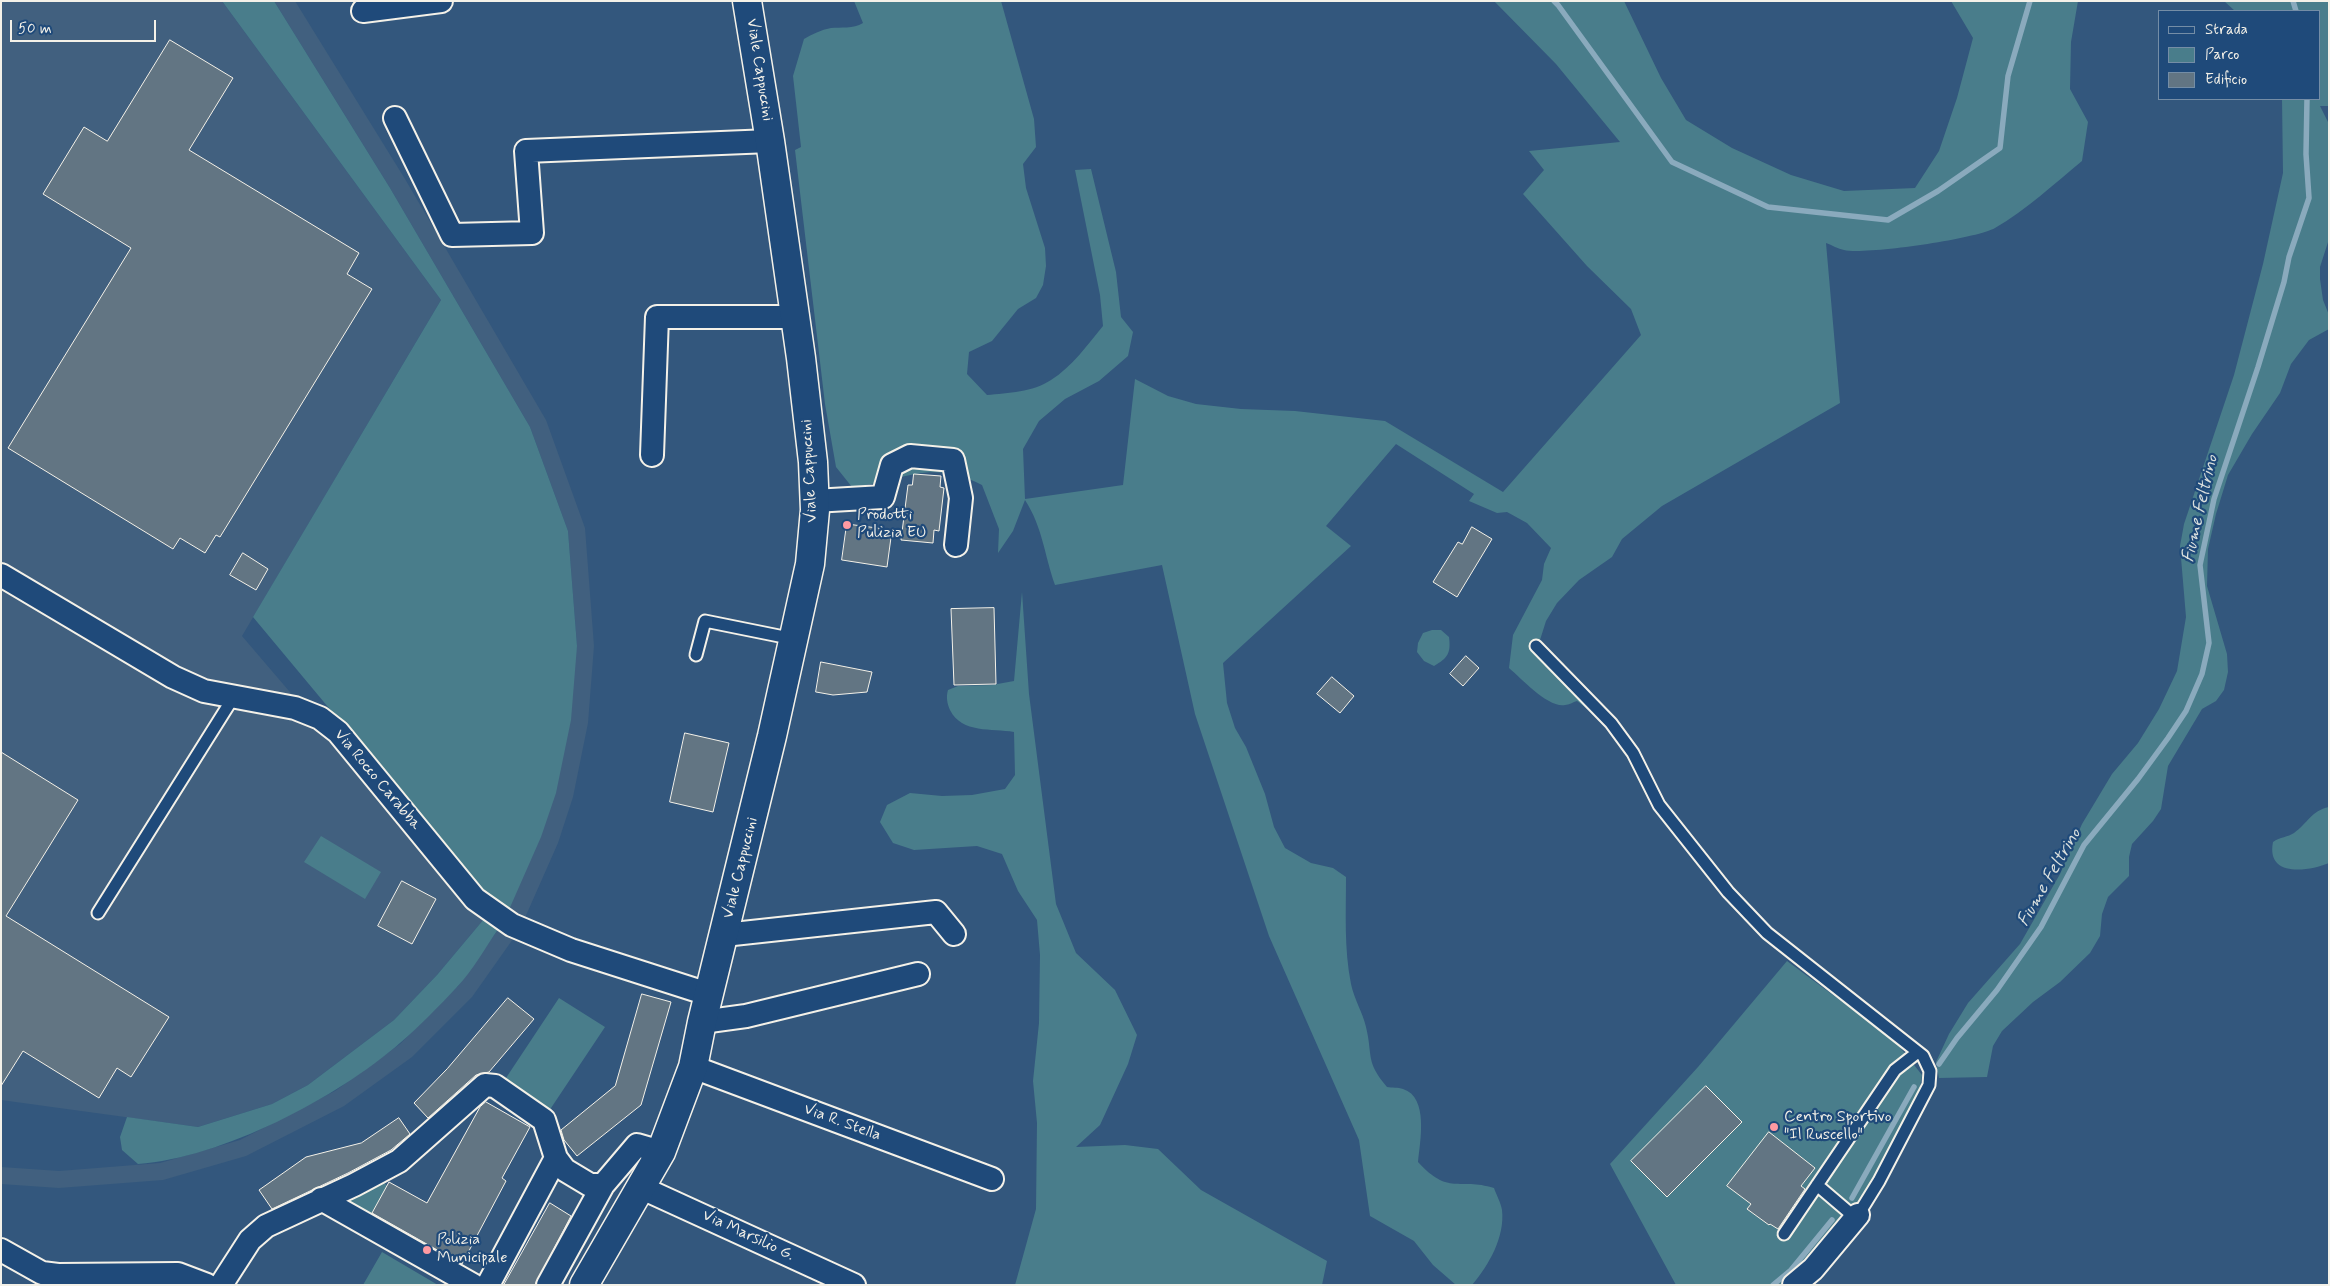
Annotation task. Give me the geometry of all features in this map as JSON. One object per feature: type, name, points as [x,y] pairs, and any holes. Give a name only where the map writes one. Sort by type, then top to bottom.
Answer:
[{"type":"street","points":[[362,11],[441,1]]},
{"type":"street","name":"Viale Cappuccini","points":[[584,1285],[642,1188],[661,1152],[693,1067],[708,994],[724,935],[810,564],[814,501],[813,462],[770,141],[747,1]]},
{"type":"street","points":[[395,118],[452,235],[532,233],[526,151],[770,141]]},
{"type":"street","points":[[652,455],[657,317],[795,317]]},
{"type":"street","points":[[814,501],[883,497],[892,465],[910,456],[953,460],[961,498],[956,545]]},
{"type":"street","name":"Via Rocco Carabba","points":[[1,575],[173,677],[204,691],[233,698],[295,708],[320,718],[338,732],[475,899],[512,925],[571,950],[708,994]]},
{"type":"street","name":"Viale Cappuccini","points":[[724,935],[936,912],[954,934]]},
{"type":"street","points":[[702,1022],[746,1016],[918,974]]},
{"type":"street","name":"Via R. Stella","points":[[693,1067],[992,1179]]},
{"type":"street","points":[[221,1285],[250,1240],[266,1226],[354,1185],[399,1161],[485,1084],[495,1086],[544,1120],[556,1158],[565,1170],[590,1185],[602,1185]]},
{"type":"street","points":[[548,1285],[602,1185],[637,1145],[661,1152]]},
{"type":"street","points":[[488,1285],[556,1158]]},
{"type":"street","name":"Via Marsilio G.","points":[[642,1188],[826,1278],[854,1285]]},
{"type":"street","points":[[321,1199],[473,1285]]},
{"type":"street","points":[[1794,1285],[1813,1269],[1858,1215]]},
{"type":"street","points":[[1,1250],[42,1273],[162,1279],[178,1274],[208,1285]]},
{"type":"lane","points":[[696,655],[705,621],[794,638]]},
{"type":"lane","points":[[1536,646],[1611,723],[1633,753],[1659,805],[1741,906],[1767,933],[1923,1056],[1930,1071],[1929,1086],[1884,1173],[1858,1215],[1851,1214],[1817,1185]]},
{"type":"lane","points":[[98,913],[233,698]]},
{"type":"lane","points":[[1784,1234],[1895,1070],[1918,1052]]},
{"type":"shaded area","points":[[1,1],[222,1],[441,300],[242,636],[484,919],[437,975],[394,1020],[308,1085],[272,1104],[198,1127],[1,1100]]},
{"type":"shaded area","points":[[274,1],[295,1],[405,179],[546,420],[585,528],[594,646],[588,723],[573,797],[558,843],[520,929],[472,997],[412,1057],[344,1106],[246,1156],[163,1180],[59,1188],[1,1184],[1,1167],[59,1171],[160,1163],[240,1140],[335,1091],[400,1044],[458,986],[505,920],[577,646],[568,531],[530,427],[390,188]]},
{"type":"green space","points":[[222,1],[274,1],[390,188],[530,427],[568,531],[577,646],[571,720],[556,793],[541,837],[508,912],[473,881],[253,617],[441,300]]},
{"type":"green space","points":[[854,1],[1001,1],[1034,119],[1036,147],[1023,164],[1026,188],[1045,248],[1046,266],[1043,285],[1036,298],[1018,309],[992,341],[969,352],[967,374],[987,395],[1012,393],[1036,387],[1051,380],[1073,362],[1103,326],[1100,295],[1075,170],[1091,169],[1116,272],[1121,317],[1133,332],[1128,356],[1099,381],[1065,399],[1039,421],[1023,449],[1025,499],[1123,485],[1135,379],[1168,396],[1196,404],[1241,409],[1295,411],[1385,421],[1503,492],[1641,335],[1631,309],[1587,266],[1523,194],[1544,170],[1529,151],[1620,142],[1556,64],[1494,1],[1624,1],[1661,78],[1686,120],[1732,148],[1791,175],[1844,191],[1915,188],[1939,151],[1957,98],[1973,38],[1951,1],[2078,1],[2071,42],[2070,89],[2088,122],[2082,161],[2018,213],[1995,228],[1984,232],[1920,245],[1874,250],[1844,250],[1826,243],[1840,403],[1662,506],[1622,539],[1612,557],[1579,580],[1557,603],[1546,621],[1540,640],[1539,654],[1589,710],[1577,701],[1568,705],[1558,705],[1543,698],[1509,668],[1513,635],[1542,580],[1544,564],[1551,548],[1527,523],[1507,512],[1497,513],[1469,501],[1474,494],[1396,444],[1326,526],[1351,546],[1223,663],[1227,703],[1235,728],[1246,747],[1265,794],[1274,827],[1285,848],[1311,863],[1333,868],[1346,877],[1346,944],[1352,990],[1365,1022],[1375,1071],[1387,1087],[1403,1089],[1417,1101],[1421,1121],[1418,1162],[1438,1179],[1446,1182],[1494,1188],[1500,1202],[1502,1210],[1501,1230],[1495,1250],[1472,1285],[1456,1285],[1433,1265],[1414,1241],[1370,1216],[1359,1140],[1269,936],[1195,714],[1162,565],[1055,585],[1040,531],[1025,500],[1013,531],[998,553],[999,529],[982,485],[964,477],[932,472],[852,487],[836,467],[825,404],[795,150],[801,147],[793,76],[804,39],[827,29],[851,27],[863,23]]},
{"type":"green space","points":[[2224,1],[2329,1],[2329,106],[2320,106],[2329,124],[2329,239],[2320,267],[2320,279],[2323,300],[2329,315],[2329,329],[2309,340],[2291,364],[2280,393],[2252,434],[2228,475],[2208,549],[2207,586],[2227,654],[2228,672],[2224,690],[2216,701],[2202,709],[2168,766],[2161,809],[2132,844],[2129,857],[2129,876],[2108,897],[2102,914],[2100,936],[2090,953],[2060,982],[2033,1002],[2002,1031],[1993,1046],[1987,1077],[1939,1078],[1936,1062],[1949,1034],[1968,1003],[2020,944],[2060,874],[2082,824],[2112,774],[2138,743],[2159,709],[2177,671],[2186,617],[2180,546],[2184,524],[2234,375],[2263,264],[2283,173],[2282,100],[2320,100],[2320,10],[2234,10]]},
{"type":"green space","points":[[1022,592],[1029,694],[1056,904],[1076,953],[1115,990],[1137,1035],[1128,1064],[1100,1125],[1076,1147],[1125,1145],[1158,1149],[1201,1190],[1327,1261],[1322,1285],[1015,1285],[1036,1209],[1037,1123],[1033,1081],[1039,1023],[1040,955],[1037,920],[1018,891],[1002,854],[977,846],[914,850],[893,843],[880,822],[887,805],[910,793],[942,796],[972,795],[1005,789],[1015,775],[1014,732],[978,728],[962,723],[955,718],[950,710],[947,695],[948,690],[958,686],[992,685],[1014,681]]},
{"type":"green space","points":[[1441,630],[1449,637],[1450,643],[1448,654],[1434,666],[1424,661],[1417,652],[1418,643],[1423,633]]},
{"type":"green space","points":[[2329,807],[2329,863],[2300,870],[2282,866],[2276,861],[2272,853],[2273,842],[2294,833],[2318,811]]},
{"type":"green space","points":[[321,836],[381,872],[365,899],[304,862]]},
{"type":"green space","points":[[484,919],[499,928],[463,980],[407,1036],[374,1064],[344,1084],[312,1104],[277,1122],[241,1138],[206,1150],[171,1159],[138,1164],[122,1150],[120,1137],[127,1117],[198,1127],[272,1104],[308,1085],[394,1020],[437,975]]},
{"type":"green space","name":"Centro Sportivo \"Il Ruscello\"","points":[[1787,961],[1895,1041],[1922,1075],[1918,1099],[1896,1142],[1855,1206],[1785,1285],[1676,1285],[1610,1164],[1698,1067]]},
{"type":"green space","points":[[559,998],[605,1027],[549,1111],[504,1081]]},
{"type":"green space","points":[[382,1180],[388,1187],[390,1217],[377,1227],[347,1207],[347,1198]]},
{"type":"green space","points":[[382,1252],[438,1285],[363,1285]]},
{"type":"building","points":[[170,40],[233,78],[189,150],[359,253],[347,274],[372,289],[220,537],[216,535],[205,553],[180,538],[173,549],[8,448],[131,248],[43,194],[84,127],[107,141]]},
{"type":"building","points":[[914,474],[941,476],[940,487],[944,488],[939,531],[934,530],[933,543],[901,540],[908,485],[912,485]]},
{"type":"building","points":[[847,524],[892,530],[887,567],[842,560]]},
{"type":"building","points":[[1472,527],[1492,539],[1457,597],[1433,582],[1458,542],[1462,544]]},
{"type":"building","points":[[243,553],[268,569],[256,590],[230,575]]},
{"type":"building","points":[[994,608],[996,684],[954,685],[951,609]]},
{"type":"building","points":[[1466,656],[1479,668],[1463,686],[1450,674]]},
{"type":"building","points":[[821,662],[872,672],[867,692],[833,695],[816,692]]},
{"type":"building","points":[[1332,677],[1354,696],[1340,713],[1317,694]]},
{"type":"building","points":[[685,733],[729,743],[713,812],[670,802]]},
{"type":"building","points":[[1,752],[78,800],[6,916],[169,1017],[131,1077],[117,1068],[99,1098],[23,1051],[1,1086]]},
{"type":"building","points":[[402,881],[436,899],[412,944],[378,926]]},
{"type":"building","points":[[642,994],[671,1002],[641,1105],[577,1156],[564,1140],[561,1130],[615,1086]]},
{"type":"building","points":[[508,998],[534,1019],[489,1072],[476,1075],[428,1118],[414,1103],[447,1069]]},
{"type":"building","points":[[1706,1086],[1742,1122],[1667,1197],[1631,1161]]},
{"type":"building","points":[[486,1102],[530,1127],[502,1178],[506,1181],[462,1264],[372,1213],[389,1182],[427,1203],[480,1107]]},
{"type":"building","points":[[399,1118],[410,1134],[391,1150],[348,1173],[272,1209],[259,1190],[306,1157],[361,1143]]},
{"type":"building","points":[[1769,1132],[1815,1168],[1801,1186],[1805,1189],[1778,1229],[1769,1225],[1747,1209],[1751,1204],[1727,1186]]},
{"type":"building","points":[[550,1203],[571,1216],[535,1285],[504,1285]]},
{"type":"waterway","points":[[1554,1],[1672,162],[1768,207],[1888,220],[1938,191],[2000,148],[2008,76],[2030,1]]},
{"type":"waterway","name":"Fiume Feltrino","points":[[2293,1],[2296,10]]},
{"type":"waterway","name":"Fiume Feltrino","points":[[1939,1064],[1957,1038],[1997,990],[2041,927],[2084,845],[2138,779],[2168,738],[2186,711],[2202,674],[2209,643],[2200,565],[2214,499],[2258,367],[2284,282],[2289,257],[2309,198],[2306,154],[2307,100]]},
{"type":"waterway","name":"Fiume Feltrino","points":[[1852,1198],[1914,1087]]},
{"type":"waterway","name":"Fiume Feltrino","points":[[1773,1285],[1791,1270],[1832,1220]]},
{"type":"place","name":"Prodotti Pulizia EU","points":[[847,525]]},
{"type":"place","name":"Centro Sportivo \"Il Ruscello\"","points":[[1774,1127]]},
{"type":"place","name":"Polizia Municipale","points":[[427,1250]]}]
